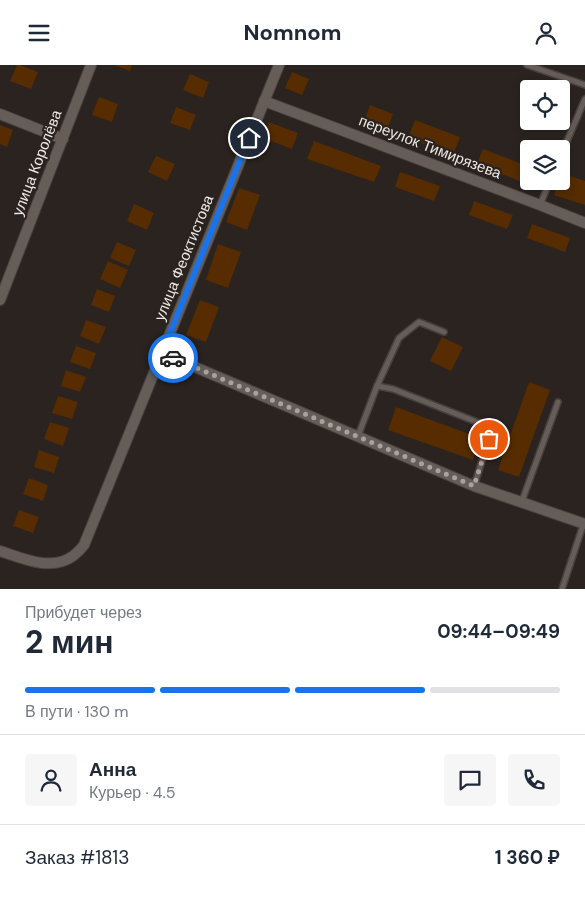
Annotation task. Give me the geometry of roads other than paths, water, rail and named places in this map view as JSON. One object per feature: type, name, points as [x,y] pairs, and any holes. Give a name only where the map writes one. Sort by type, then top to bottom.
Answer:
[{"type":"street","name":"улица Королёва","points":[[0,300],[91,65]]},
{"type":"street","name":"улица Феоктистова","points":[[0,551],[41,563],[59,563],[72,557],[84,545],[279,65]]},
{"type":"street","name":"переулок Тимирязева","points":[[264,101],[585,223]]},
{"type":"street","points":[[0,114],[63,139]]},
{"type":"street","points":[[162,353],[474,486],[585,522]]},
{"type":"lane","points":[[527,65],[585,85]]},
{"type":"lane","points":[[567,140],[585,99]]},
{"type":"lane","points":[[540,205],[546,190]]},
{"type":"lane","points":[[357,437],[377,386],[399,338],[418,321],[444,332]]},
{"type":"lane","points":[[377,386],[393,389],[482,425],[488,431],[489,439],[474,486]]},
{"type":"lane","points":[[522,501],[558,402]]},
{"type":"lane","points":[[562,589],[585,522]]}]
